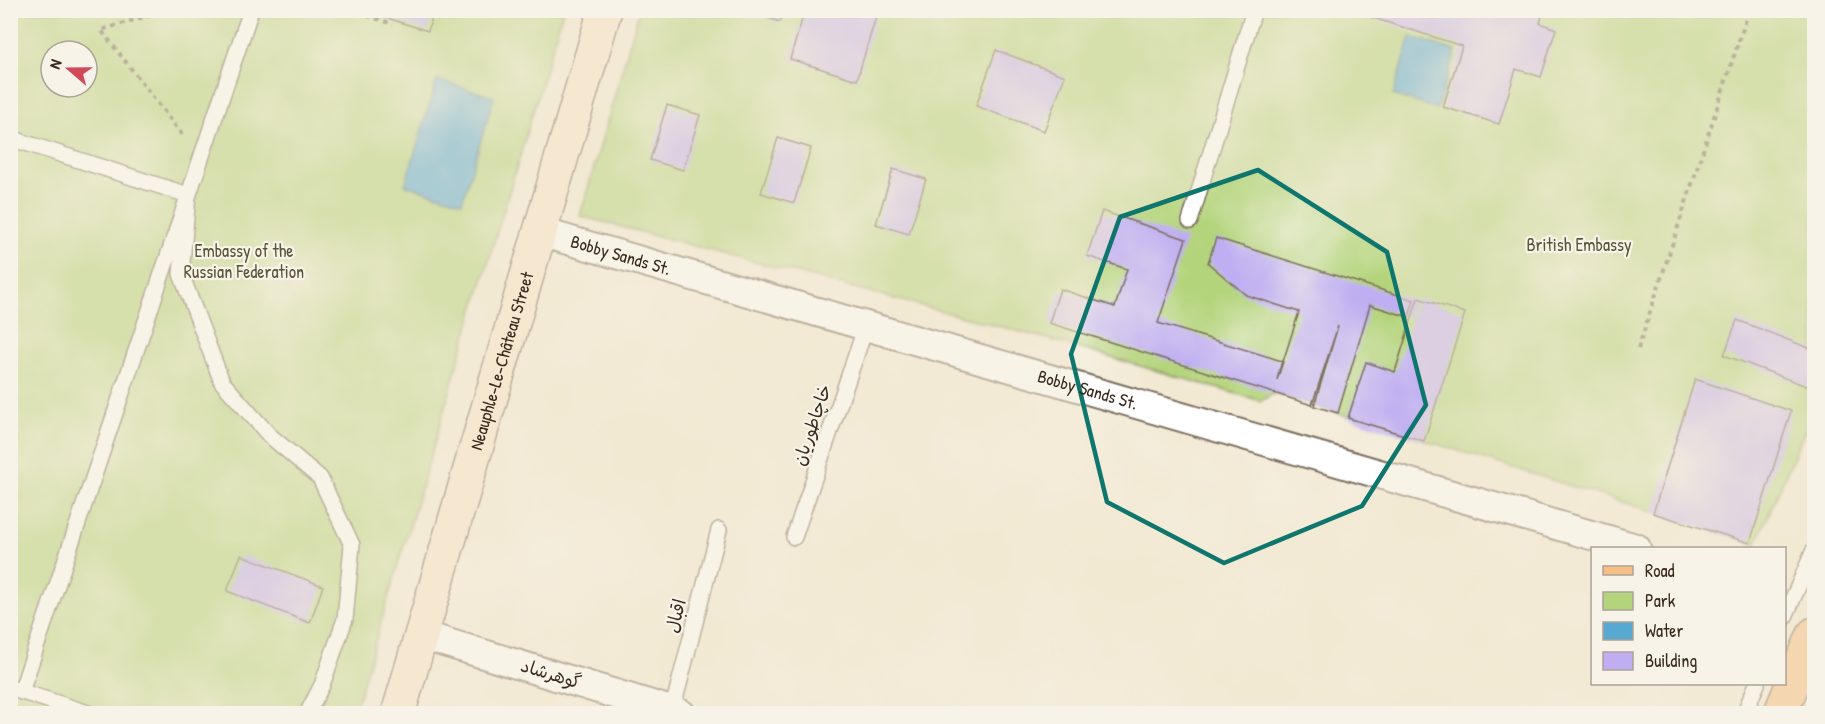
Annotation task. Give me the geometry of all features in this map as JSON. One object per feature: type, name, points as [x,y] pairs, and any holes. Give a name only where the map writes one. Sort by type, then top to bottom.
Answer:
[{"type":"main road","name":"Neauphle-Le-Château Street","points":[[398,714],[605,10]]},
{"type":"main road","points":[[1780,714],[1815,634]]},
{"type":"street","name":"Bobby Sands St.","points":[[540,232],[1629,547]]},
{"type":"street","name":"گوهرشاد","points":[[421,635],[677,712]]},
{"type":"lane","points":[[92,714],[16,690],[189,195],[251,10]]},
{"type":"lane","points":[[1190,221],[1254,10]]},
{"type":"lane","points":[[10,138],[189,195]]},
{"type":"lane","points":[[189,195],[181,274],[222,382],[269,435],[320,478],[352,545],[345,619],[322,684],[307,714]]},
{"type":"lane","name":"خاچاطوریان","points":[[794,537],[866,326]]},
{"type":"lane","name":"اقبال","points":[[677,712],[718,531]]},
{"type":"lane","points":[[1786,617],[1815,550]]},
{"type":"lane","points":[[1744,714],[1757,685]]},
{"type":"path","points":[[168,10],[101,30],[201,159]]},
{"type":"path","points":[[350,10],[393,24]]},
{"type":"path","points":[[1638,349],[1749,10]]},
{"type":"highlighted area","points":[[1258,170],[1387,252],[1426,405],[1362,506],[1224,563],[1107,502],[1071,354],[1120,217]]},
{"type":"green space","name":"Embassy of the Russian Federation","points":[[10,11],[563,11],[354,713],[11,713]]},
{"type":"green space","name":"British Embassy","points":[[639,11],[1814,11],[1814,409],[1756,544],[1274,393],[1261,401],[1047,339],[580,216]]},
{"type":"water","points":[[1411,37],[1456,51],[1437,109],[1393,95]]},
{"type":"water","points":[[437,80],[494,97],[462,202],[405,185]]},
{"type":"building","points":[[362,10],[434,10],[428,31]]},
{"type":"building","points":[[744,10],[784,10],[780,22]]},
{"type":"building","points":[[805,10],[878,10],[857,80],[790,59]]},
{"type":"building","points":[[1368,10],[1478,10],[1486,13],[1487,10],[1544,10],[1540,23],[1556,29],[1541,77],[1516,69],[1499,124],[1443,107],[1462,46],[1367,16]]},
{"type":"building","points":[[996,50],[1065,76],[1044,131],[976,106]]},
{"type":"building","points":[[667,105],[700,115],[683,170],[650,160]]},
{"type":"building","points":[[778,138],[811,148],[794,203],[761,193]]},
{"type":"building","points":[[893,169],[926,179],[909,234],[876,224]]},
{"type":"building","points":[[1102,211],[1186,239],[1158,323],[1282,361],[1277,380],[1299,312],[1246,295],[1208,263],[1216,238],[1414,300],[1409,317],[1370,305],[1338,413],[1314,406],[1338,326],[1312,405],[1049,323],[1060,289],[1115,307],[1127,269],[1087,256]]},
{"type":"building","points":[[1418,298],[1465,313],[1424,441],[1348,418],[1366,362],[1395,372]]},
{"type":"building","points":[[1737,320],[1814,350],[1814,389],[1724,355]]},
{"type":"building","points":[[1695,379],[1791,411],[1750,543],[1653,513]]},
{"type":"building","points":[[241,555],[323,586],[310,623],[227,591]]}]
